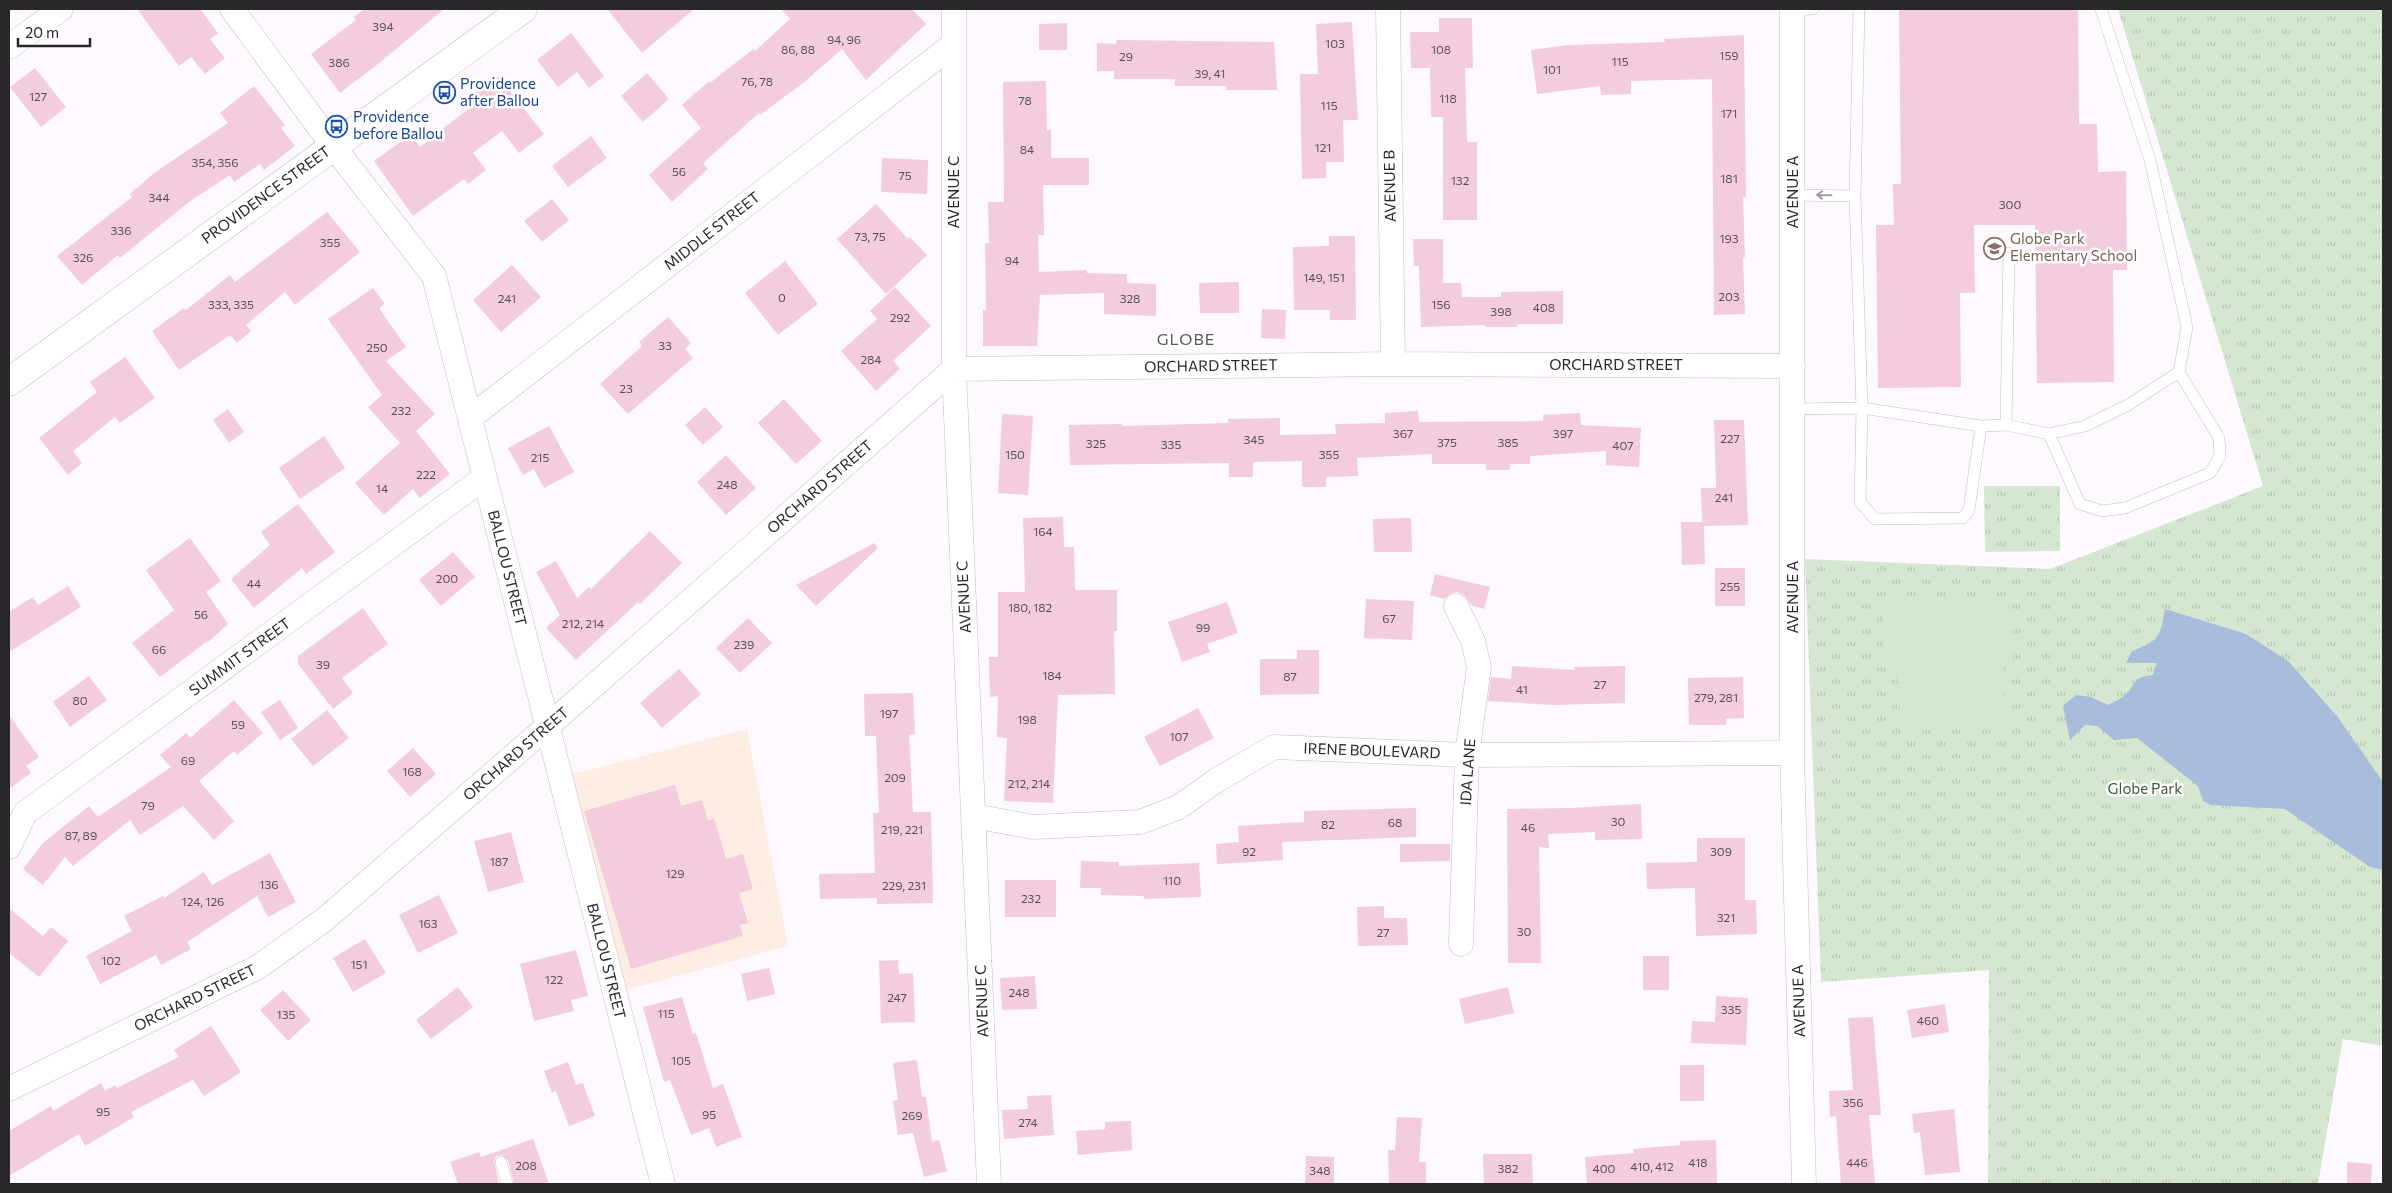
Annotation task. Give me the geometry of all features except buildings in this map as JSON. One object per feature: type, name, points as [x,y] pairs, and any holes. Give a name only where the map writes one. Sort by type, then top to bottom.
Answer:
[{"type":"main road","name":"PROVIDENCE STREET","points":[[9,382],[523,9]]},
{"type":"street","points":[[9,47],[62,9]]},
{"type":"street","name":"BALLOU STREET","points":[[232,9],[333,146],[434,276],[663,1184]]},
{"type":"street","name":"AVENUE C","points":[[954,9],[954,369],[989,1184]]},
{"type":"street","name":"AVENUE B","points":[[1388,9],[1393,364]]},
{"type":"street","name":"AVENUE A","points":[[1799,9],[1792,195],[1792,753],[1804,1184]]},
{"type":"street","name":"MIDDLE STREET","points":[[471,417],[954,44]]},
{"type":"street","name":"ORCHARD STREET","points":[[9,1090],[258,967],[324,920],[954,369],[1393,364],[1793,366]]},
{"type":"street","name":"SUMMIT STREET","points":[[9,847],[25,814],[484,478]]},
{"type":"street","name":"IDA LANE","points":[[1456,606],[1473,641],[1479,667],[1468,755],[1461,944]]},
{"type":"street","name":"IRENE BOULEVARD","points":[[974,816],[1033,827],[1140,822],[1179,807],[1217,780],[1274,747],[1468,755],[1792,753]]},
{"type":"lane","points":[[1859,9],[1855,196],[1862,408],[1860,502],[1875,519],[1962,518],[1969,510],[1981,426]]},
{"type":"lane","points":[[2048,434],[2080,504],[2102,512],[2124,508],[2210,473],[2220,456],[2219,438],[2179,372],[2187,327],[2150,160],[2101,9]]},
{"type":"lane","points":[[1792,195],[1855,196]]},
{"type":"lane","points":[[2006,425],[2009,253]]},
{"type":"lane","points":[[1793,409],[1862,408],[1981,426],[2006,425],[2048,434],[2085,426],[2119,410],[2179,372]]},
{"type":"lane","points":[[501,1162],[507,1184]]},
{"type":"shaded area","points":[[747,729],[788,946],[611,994],[558,778]]},
{"type":"green space","name":"Globe Park","points":[[2118,9],[2383,9],[2383,1046],[2343,1039],[2318,1184],[1988,1184],[1989,970],[1821,982],[1805,559],[2050,569],[2263,486]]},
{"type":"green space","points":[[1984,486],[2060,486],[2060,551],[1985,552]]},
{"type":"green space","points":[[2012,598],[2013,664],[2004,665],[2005,728],[1900,730],[1899,666],[1884,666],[1883,600]]},
{"type":"water","points":[[2165,609],[2246,634],[2288,661],[2337,716],[2383,782],[2383,870],[2370,867],[2285,809],[2211,805],[2203,801],[2198,786],[2137,738],[2114,740],[2097,726],[2085,725],[2070,740],[2063,706],[2076,695],[2091,697],[2108,705],[2129,691],[2138,679],[2153,675],[2157,663],[2126,663],[2132,651],[2148,644],[2157,637],[2162,626]]},
{"type":"place","name":"Providence after Ballou","points":[[444,93]]},
{"type":"place","name":"Providence before Ballou","points":[[337,126]]},
{"type":"place","name":"Globe Park Elementary School","points":[[1994,248]]},
{"type":"district","name":"GLOBE","points":[[1186,339]]}]
